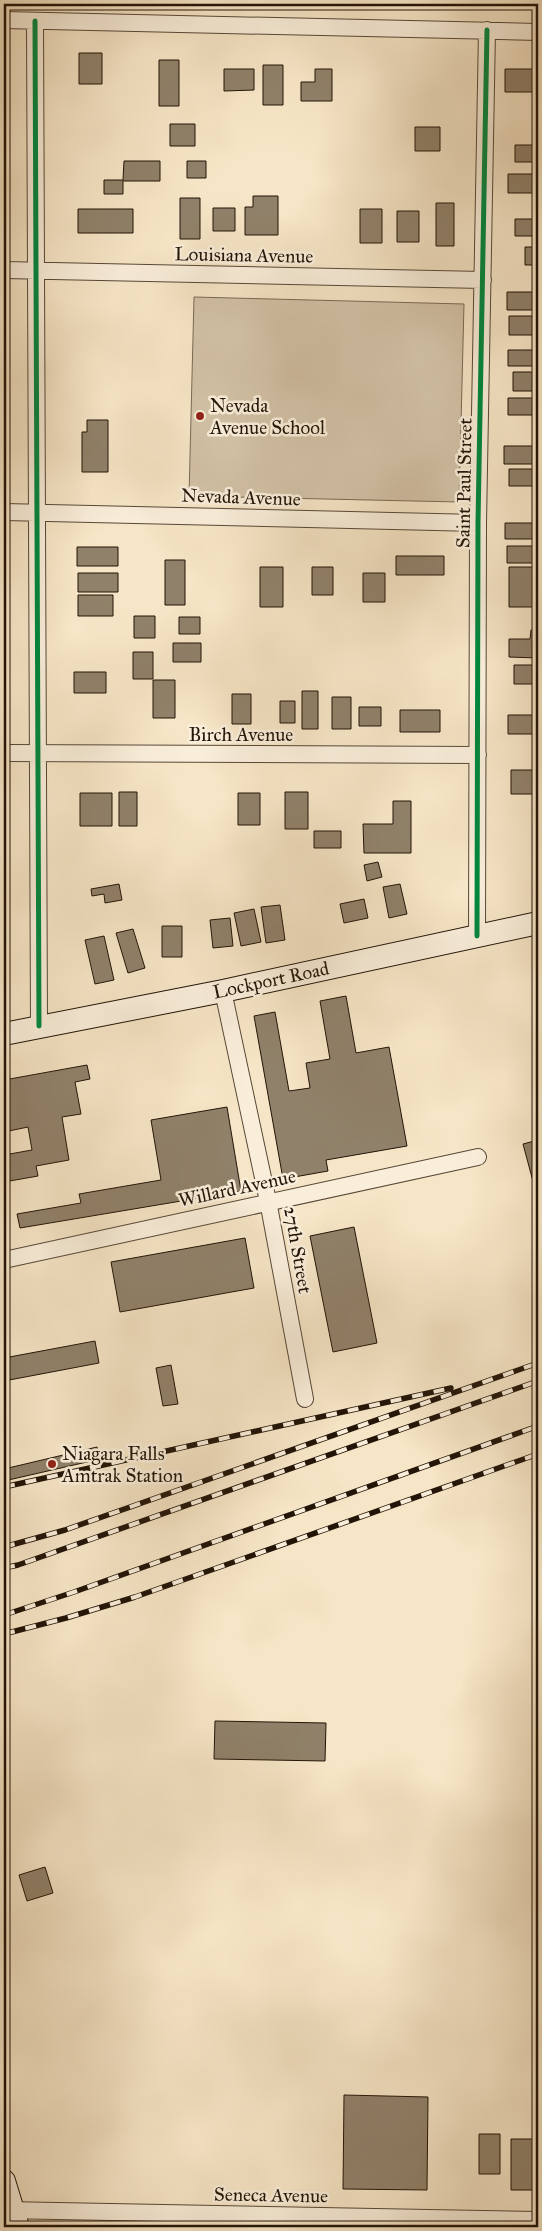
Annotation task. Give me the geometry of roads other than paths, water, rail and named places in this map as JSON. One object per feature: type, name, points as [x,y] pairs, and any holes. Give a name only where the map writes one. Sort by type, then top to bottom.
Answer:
[{"type":"street","points":[[4,20],[538,32]]},
{"type":"street","points":[[35,21],[38,271],[36,512],[39,1026]]},
{"type":"street","name":"Saint Paul Street","points":[[477,936],[478,523],[487,30]]},
{"type":"street","name":"Louisiana Avenue","points":[[4,270],[483,280]]},
{"type":"street","name":"Nevada Avenue","points":[[4,512],[478,523]]},
{"type":"street","name":"Birch Avenue","points":[[4,753],[478,755]]},
{"type":"street","name":"Lockport Road","points":[[4,1034],[223,991],[538,924]]},
{"type":"street","name":"27th Street","points":[[223,991],[268,1201],[305,1399]]},
{"type":"street","name":"Willard Avenue","points":[[4,1260],[268,1201],[478,1157]]},
{"type":"street","points":[[4,2180],[11,2216]]},
{"type":"street","name":"Seneca Avenue","points":[[11,2216],[538,2220]]},
{"type":"railway","points":[[4,1547],[65,1530],[538,1363]]},
{"type":"railway","points":[[4,1568],[18,1565],[538,1381]]},
{"type":"railway","points":[[4,1487],[451,1388]]},
{"type":"railway","points":[[4,1615],[74,1592],[538,1426]]},
{"type":"railway","points":[[4,1634],[135,1597],[538,1454]]},
{"type":"place","name":"Nevada Avenue School","points":[[200,416]]},
{"type":"place","name":"Niagara Falls Amtrak Station","points":[[52,1464]]}]
